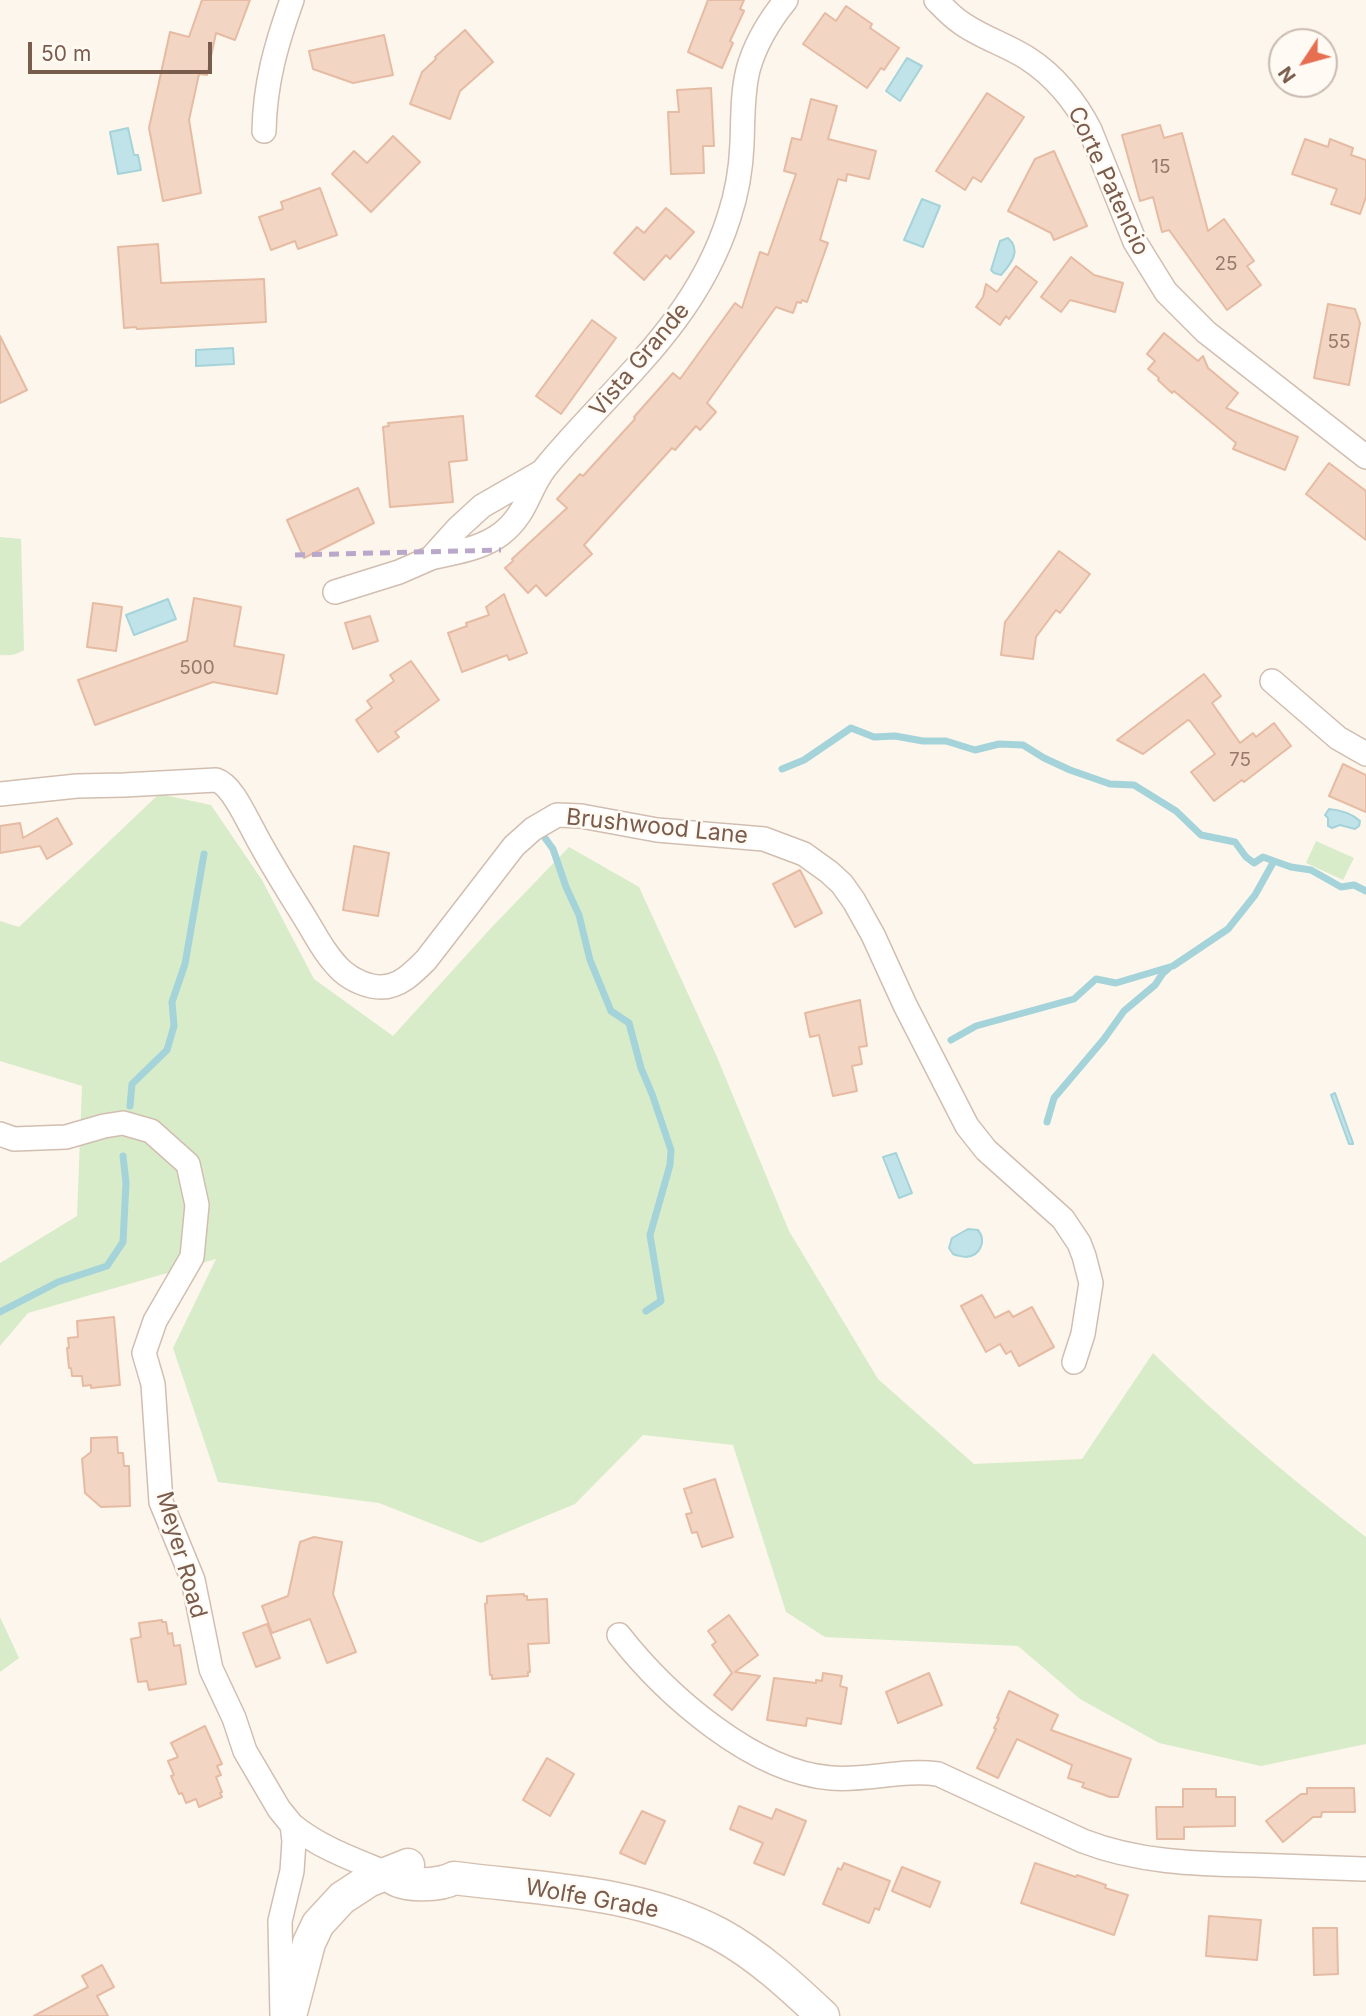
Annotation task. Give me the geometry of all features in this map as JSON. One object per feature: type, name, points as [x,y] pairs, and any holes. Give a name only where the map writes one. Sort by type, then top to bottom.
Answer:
[{"type":"street","points":[[264,131],[270,70],[292,0]]},
{"type":"street","name":"Vista Grande","points":[[335,592],[399,572],[431,558],[483,545],[504,532],[520,514],[543,471],[661,340],[706,274],[722,237],[736,195],[745,89],[750,64],[767,25],[786,0]]},
{"type":"street","name":"Corte Patencio","points":[[936,0],[961,23],[1040,66],[1069,96],[1090,130],[1135,242],[1155,276],[1179,306],[1236,356],[1366,457]]},
{"type":"street","name":"Vista Grande","points":[[431,558],[482,506],[543,471]]},
{"type":"street","points":[[1272,681],[1338,738],[1366,754]]},
{"type":"street","name":"Brushwood Lane","points":[[0,794],[103,784],[216,780],[223,782],[322,946],[342,971],[357,981],[382,987],[392,985],[413,973],[514,846],[533,829],[557,815],[581,816],[657,830],[764,839],[804,854],[842,884],[854,901],[967,1126],[986,1150],[1063,1219],[1079,1243],[1091,1283],[1083,1334],[1074,1362]]},
{"type":"street","name":"Meyer Road","points":[[0,1134],[14,1139],[65,1137],[123,1123],[151,1131],[188,1164],[197,1205],[192,1257],[155,1321],[145,1353],[153,1384],[161,1502],[193,1580],[211,1669],[234,1718],[245,1751],[279,1810],[292,1825]]},
{"type":"street","points":[[619,1636],[657,1679],[688,1705],[748,1748],[787,1769],[834,1778],[866,1778],[914,1772],[938,1774],[1083,1841],[1104,1849],[1145,1858],[1197,1864],[1366,1869]]},
{"type":"street","points":[[282,2016],[279,1921],[292,1871],[292,1825]]},
{"type":"street","name":"Wolfe Grade","points":[[292,1825],[321,1845],[407,1883],[440,1883],[454,1878],[615,1899],[690,1921],[718,1933],[755,1957],[823,2016]]},
{"type":"street","points":[[290,2016],[305,1955],[318,1924],[332,1906],[349,1892],[368,1881],[389,1874]]},
{"type":"green space","points":[[0,537],[21,539],[24,650],[9,655],[0,655]]},
{"type":"green space","points":[[159,794],[211,805],[262,880],[314,979],[393,1036],[569,847],[639,887],[717,1057],[789,1231],[878,1379],[974,1464],[1082,1459],[1153,1353],[1256,1448],[1366,1537],[1366,1744],[1261,1766],[1159,1743],[1080,1699],[1018,1646],[825,1637],[786,1612],[733,1445],[643,1435],[575,1504],[481,1543],[379,1503],[218,1482],[173,1348],[216,1259],[28,1313],[0,1346],[0,1263],[77,1216],[82,1086],[0,1061],[0,921],[19,927]]},
{"type":"green space","points":[[1316,841],[1354,858],[1343,880],[1306,863]]},
{"type":"green space","points":[[0,1617],[19,1658],[0,1672]]},
{"type":"water","points":[[907,58],[922,66],[900,101],[886,91]]},
{"type":"water","points":[[128,128],[134,155],[138,155],[141,170],[118,174],[110,132]]},
{"type":"water","points":[[922,199],[940,206],[923,247],[904,240]]},
{"type":"water","points":[[1008,238],[1014,247],[1014,257],[1001,275],[994,273],[991,270],[1000,241]]},
{"type":"water","points":[[233,348],[234,364],[196,366],[196,350]]},
{"type":"water","points":[[168,599],[176,619],[134,635],[126,615]]},
{"type":"water","points":[[1329,809],[1353,816],[1360,821],[1359,826],[1355,829],[1340,825],[1332,828],[1328,826],[1328,818],[1325,815]]},
{"type":"water","points":[[1335,1093],[1353,1144],[1349,1144],[1331,1095]]},
{"type":"water","points":[[896,1153],[912,1193],[899,1198],[883,1157]]},
{"type":"water","points":[[968,1229],[978,1230],[981,1234],[981,1247],[971,1256],[953,1254],[949,1248],[952,1238]]},
{"type":"building","points":[[202,0],[250,0],[235,40],[216,33],[207,75],[199,74],[189,120],[201,193],[163,201],[149,128],[170,32],[189,37]]},
{"type":"building","points":[[708,0],[744,0],[740,9],[744,11],[730,41],[733,43],[722,68],[688,52]]},
{"type":"building","points":[[846,6],[872,24],[870,28],[899,48],[867,88],[803,44],[825,13],[836,21]]},
{"type":"building","points":[[465,30],[493,62],[460,91],[450,119],[410,104],[422,72]]},
{"type":"building","points":[[384,35],[393,75],[353,83],[313,69],[309,51]]},
{"type":"building","points":[[711,88],[714,146],[703,146],[704,173],[671,174],[668,112],[679,112],[677,90]]},
{"type":"building","points":[[987,93],[1024,117],[981,182],[973,177],[965,190],[936,171]]},
{"type":"building","points":[[811,99],[837,106],[828,139],[876,151],[869,179],[847,174],[846,181],[838,179],[820,240],[828,243],[807,302],[797,302],[793,313],[776,307],[707,403],[716,412],[700,430],[696,426],[675,450],[672,448],[584,545],[592,554],[546,596],[536,585],[528,593],[505,568],[567,508],[557,499],[580,474],[583,476],[673,373],[680,379],[735,303],[742,308],[760,252],[768,255],[796,174],[784,171],[792,138],[801,140]]},
{"type":"building","points":[[1160,125],[1164,138],[1182,133],[1208,231],[1224,219],[1254,261],[1247,266],[1261,285],[1227,310],[1169,230],[1162,232],[1153,197],[1140,201],[1122,135]]},
{"type":"building","points":[[393,136],[420,162],[371,212],[332,174],[354,151],[367,163]]},
{"type":"building","points":[[1305,139],[1328,147],[1330,139],[1353,148],[1351,155],[1366,160],[1366,197],[1360,214],[1331,204],[1337,189],[1292,174]]},
{"type":"building","points":[[1054,151],[1087,226],[1054,240],[1051,233],[1008,211],[1035,159]]},
{"type":"building","points":[[320,188],[337,235],[298,249],[295,241],[271,250],[259,217],[283,209],[281,202]]},
{"type":"building","points":[[666,208],[694,232],[670,259],[666,255],[644,280],[614,253],[637,227],[644,233]]},
{"type":"building","points":[[158,244],[161,283],[264,279],[266,322],[124,328],[118,247]]},
{"type":"building","points":[[1071,257],[1094,275],[1123,283],[1115,312],[1070,300],[1061,312],[1041,297]]},
{"type":"building","points":[[1016,266],[1037,282],[1009,319],[1006,316],[1000,325],[976,307],[983,297],[986,284],[997,292]]},
{"type":"building","points":[[1328,304],[1355,309],[1360,323],[1349,385],[1314,378]]},
{"type":"building","points":[[592,320],[616,338],[561,414],[536,396]]},
{"type":"building","points":[[1164,333],[1198,361],[1203,356],[1208,368],[1238,393],[1226,408],[1298,437],[1285,470],[1233,449],[1236,443],[1174,391],[1172,393],[1148,369],[1155,361],[1147,354]]},
{"type":"building","points":[[0,336],[27,390],[0,403]]},
{"type":"building","points":[[463,416],[467,460],[449,462],[453,502],[390,507],[383,427],[389,426],[388,423]]},
{"type":"building","points":[[1329,463],[1366,491],[1366,540],[1306,494]]},
{"type":"building","points":[[358,488],[374,523],[304,558],[287,520]]},
{"type":"building","points":[[1059,551],[1090,574],[1060,613],[1056,610],[1036,637],[1033,659],[1001,655],[1005,622]]},
{"type":"building","points":[[504,594],[527,653],[509,660],[507,655],[462,672],[448,633],[489,615],[486,607]]},
{"type":"building","points":[[194,598],[241,607],[234,646],[284,655],[277,694],[213,682],[95,725],[78,680],[187,641]]},
{"type":"building","points":[[93,603],[122,607],[116,651],[87,647]]},
{"type":"building","points":[[370,616],[378,641],[353,649],[345,623]]},
{"type":"building","points":[[411,661],[439,700],[395,732],[399,737],[378,752],[356,720],[372,708],[367,701],[394,681],[390,675]]},
{"type":"building","points":[[1204,674],[1221,696],[1212,703],[1240,743],[1253,733],[1256,737],[1274,723],[1291,746],[1214,801],[1191,772],[1215,754],[1190,721],[1143,754],[1117,740]]},
{"type":"building","points":[[1343,764],[1366,775],[1366,812],[1329,796]]},
{"type":"building","points":[[57,818],[72,844],[47,859],[40,846],[0,853],[0,826],[20,823],[23,838]]},
{"type":"building","points":[[354,846],[389,853],[378,916],[343,910]]},
{"type":"building","points":[[800,870],[822,913],[795,927],[773,884]]},
{"type":"building","points":[[860,1000],[867,1046],[859,1047],[862,1064],[852,1066],[857,1091],[833,1096],[819,1035],[810,1037],[805,1013]]},
{"type":"building","points":[[982,1295],[995,1318],[1009,1311],[1013,1317],[1032,1307],[1054,1347],[1019,1366],[1011,1351],[1006,1354],[1000,1344],[986,1352],[961,1306]]},
{"type":"building","points":[[114,1317],[120,1385],[91,1388],[91,1385],[83,1386],[82,1376],[72,1376],[69,1368],[68,1338],[78,1337],[77,1321]]},
{"type":"building","points":[[117,1437],[118,1453],[123,1453],[124,1466],[129,1466],[130,1506],[101,1507],[85,1493],[82,1459],[91,1452],[91,1438]]},
{"type":"building","points":[[715,1479],[733,1537],[702,1547],[697,1532],[692,1533],[686,1514],[692,1513],[684,1489]]},
{"type":"building","points":[[314,1537],[342,1542],[333,1594],[356,1652],[327,1663],[310,1619],[272,1633],[262,1606],[288,1596],[300,1542]]},
{"type":"building","points":[[524,1594],[527,1600],[547,1599],[549,1643],[528,1644],[528,1676],[492,1679],[485,1604],[487,1596]]},
{"type":"building","points":[[729,1615],[758,1655],[735,1672],[760,1676],[732,1710],[714,1695],[732,1673],[712,1645],[716,1642],[708,1631]]},
{"type":"building","points":[[162,1620],[166,1622],[168,1634],[172,1633],[174,1646],[180,1645],[186,1684],[149,1690],[147,1681],[138,1682],[131,1639],[141,1637],[139,1623]]},
{"type":"building","points":[[267,1624],[280,1658],[256,1667],[243,1633]]},
{"type":"building","points":[[823,1673],[842,1676],[840,1686],[847,1688],[841,1724],[807,1718],[806,1726],[767,1720],[774,1678],[816,1683],[816,1680],[822,1681]]},
{"type":"building","points":[[929,1673],[942,1705],[898,1723],[886,1692]]},
{"type":"building","points":[[1009,1691],[1058,1715],[1051,1730],[1131,1759],[1118,1797],[1110,1797],[1082,1787],[1084,1783],[1068,1778],[1072,1765],[1017,1739],[998,1778],[977,1768],[996,1729],[997,1718]]},
{"type":"building","points":[[205,1726],[222,1764],[217,1766],[221,1775],[216,1777],[222,1797],[199,1807],[196,1799],[186,1803],[182,1793],[179,1794],[168,1761],[178,1757],[171,1743]]},
{"type":"building","points":[[547,1758],[574,1774],[550,1816],[523,1800]]},
{"type":"building","points":[[1307,1788],[1354,1788],[1355,1812],[1322,1812],[1321,1817],[1313,1817],[1283,1842],[1266,1821],[1301,1794],[1307,1794]]},
{"type":"building","points":[[1183,1789],[1216,1789],[1216,1797],[1235,1797],[1235,1826],[1184,1827],[1184,1839],[1157,1839],[1156,1807],[1183,1807]]},
{"type":"building","points":[[739,1806],[772,1819],[776,1809],[806,1821],[784,1875],[754,1863],[763,1843],[730,1829]]},
{"type":"building","points":[[642,1811],[665,1821],[645,1864],[620,1853]]},
{"type":"building","points":[[844,1863],[890,1881],[879,1910],[875,1908],[869,1923],[823,1904],[838,1868],[841,1870]]},
{"type":"building","points":[[1035,1863],[1076,1877],[1077,1875],[1128,1895],[1114,1935],[1021,1903]]},
{"type":"building","points":[[902,1867],[940,1882],[930,1907],[892,1891]]},
{"type":"building","points":[[1209,1916],[1261,1920],[1257,1960],[1206,1956]]},
{"type":"building","points":[[1313,1928],[1337,1928],[1338,1974],[1314,1975]]},
{"type":"building","points":[[102,1965],[114,1987],[97,1996],[108,2016],[34,2016],[88,1987],[82,1976]]},
{"type":"waterway","points":[[782,769],[804,760],[851,728],[874,737],[895,736],[923,741],[946,741],[975,750],[999,744],[1023,745],[1070,770],[1110,784],[1134,785],[1176,811],[1201,835],[1235,842],[1254,863],[1263,857],[1274,861]]},
{"type":"waterway","points":[[545,838],[553,849],[579,915],[590,960],[611,1011],[629,1023],[641,1068],[671,1150],[670,1165],[650,1235],[661,1301],[646,1311]]},
{"type":"waterway","points":[[130,1106],[132,1084],[167,1050],[174,1026],[172,1002],[185,964],[204,854]]},
{"type":"waterway","points":[[951,1040],[976,1026],[1074,999],[1096,979],[1116,983],[1173,966],[1228,929],[1255,895],[1274,861],[1311,870],[1341,887],[1354,885],[1366,891]]},
{"type":"waterway","points":[[1047,1122],[1054,1098],[1124,1011],[1155,985],[1168,969]]},
{"type":"waterway","points":[[0,1312],[58,1282],[107,1266],[123,1242],[126,1183],[123,1156]]},
{"type":"railway","points":[[295,555],[501,550]]}]
